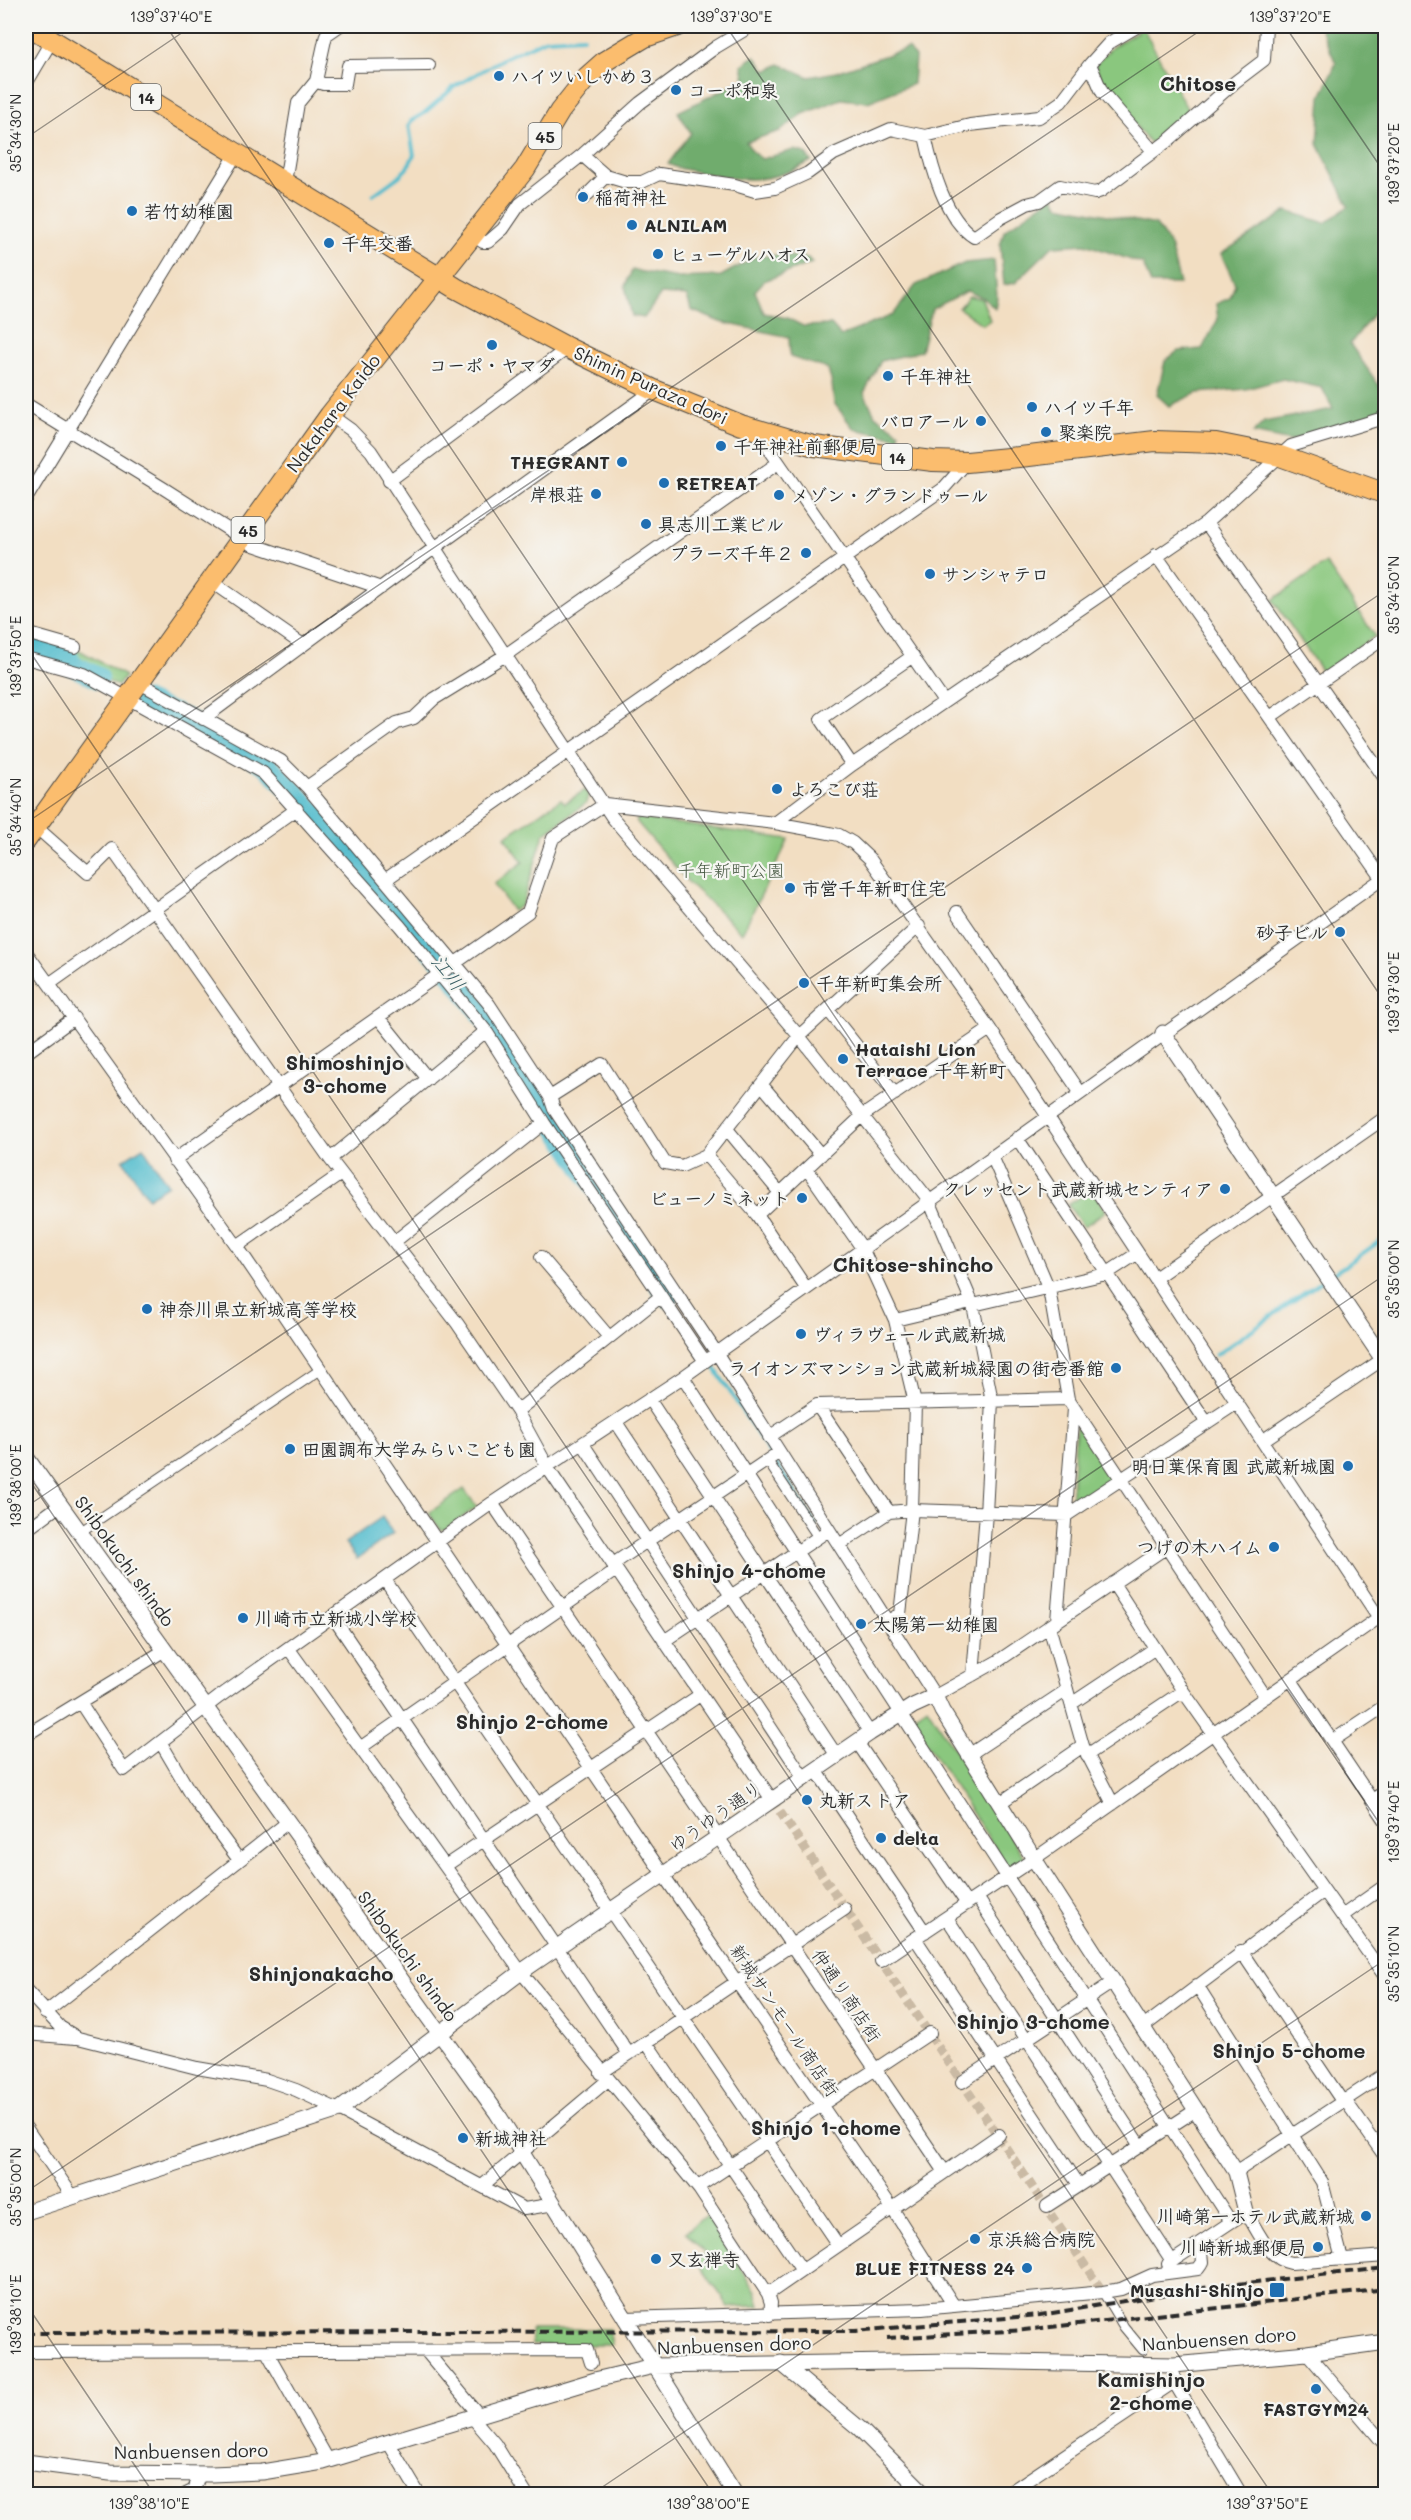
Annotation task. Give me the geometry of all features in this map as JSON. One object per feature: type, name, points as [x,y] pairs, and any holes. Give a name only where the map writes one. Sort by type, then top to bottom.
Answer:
[{"type":"main road","name":"Shimin Puraza dori","points":[[29,26],[438,276],[567,348],[654,390],[723,418],[814,446],[847,452],[933,461],[967,462],[1155,441],[1216,443],[1280,456],[1386,494]]},
{"type":"main road","name":"Nakahara Kaido","points":[[31,833],[330,415],[525,169],[560,111],[587,77],[605,61],[645,37],[677,26]]},
{"type":"street","points":[[285,182],[298,103],[316,81],[326,35],[339,26]]},
{"type":"street","points":[[447,26],[456,26]]},
{"type":"street","points":[[473,235],[488,243],[503,229],[520,204],[582,155],[640,103],[716,47],[752,26]]},
{"type":"street","points":[[582,155],[606,176],[626,182],[642,182],[659,174],[735,185],[755,191],[776,188],[792,182],[834,154],[891,129],[925,136],[970,125],[1038,117],[1051,111],[1061,102],[1109,43],[1138,26]]},
{"type":"street","points":[[925,136],[935,179],[963,230],[974,237],[1001,218],[1027,204],[1039,201],[1060,186],[1095,193],[1101,190],[1153,151],[1264,60],[1266,26]]},
{"type":"street","points":[[26,84],[52,40]]},
{"type":"street","points":[[1090,64],[1102,92],[1153,151]]},
{"type":"street","points":[[316,81],[345,84],[348,66],[429,65]]},
{"type":"street","points":[[26,499],[237,153]]},
{"type":"street","points":[[584,198],[606,176]]},
{"type":"street","points":[[389,481],[567,348]]},
{"type":"street","points":[[203,719],[654,390]]},
{"type":"street","points":[[26,404],[164,488],[241,539],[381,588]]},
{"type":"street","points":[[330,415],[361,439],[605,804],[612,818],[799,1036],[929,1200],[972,1304],[992,1401],[973,1675]]},
{"type":"street","points":[[775,823],[852,765],[1156,555],[1206,523],[1291,446],[1380,419],[1386,415]]},
{"type":"street","points":[[774,435],[770,450],[778,463],[944,702]]},
{"type":"street","points":[[386,880],[943,489],[967,462]]},
{"type":"street","points":[[307,787],[397,723],[414,718],[434,699],[504,656],[778,463]]},
{"type":"street","points":[[1206,523],[1386,780]]},
{"type":"street","points":[[80,1702],[124,1770],[206,1710],[219,1697],[492,1503],[682,1377],[1384,877],[1156,555]]},
{"type":"street","points":[[211,581],[303,645]]},
{"type":"street","points":[[26,633],[75,647]]},
{"type":"street","points":[[1270,717],[1386,637]]},
{"type":"street","points":[[852,765],[820,719],[913,656]]},
{"type":"street","points":[[26,658],[132,689],[203,719],[281,761],[307,787],[489,1004],[716,1352],[778,1453],[888,1621],[1034,1859],[1236,2172],[1246,2212],[1271,2250],[1278,2259],[1291,2263],[1386,2256]]},
{"type":"street","points":[[132,689],[263,773],[440,973],[486,1031],[542,1120],[704,1360]]},
{"type":"street","points":[[174,1160],[528,912],[553,838],[605,804],[775,823],[839,835],[853,843],[870,859],[990,1029],[1262,1441],[1382,1616],[1034,1859],[881,1961]]},
{"type":"street","points":[[49,984],[297,809]]},
{"type":"street","points":[[31,833],[88,873],[112,849],[330,1159],[457,1323],[517,1411],[548,1466],[614,1567],[772,1800]]},
{"type":"street","points":[[957,912],[1080,1092]]},
{"type":"street","points":[[394,1242],[542,1120],[552,1103],[602,1064],[665,1162],[682,1166],[706,1155],[799,1036],[919,926]]},
{"type":"street","name":"新城サンモール商店街","points":[[26,952],[237,1246],[892,2208],[954,2306]]},
{"type":"street","points":[[828,1010],[895,1094]]},
{"type":"street","points":[[378,1017],[428,1079]]},
{"type":"street","points":[[26,1053],[74,1018]]},
{"type":"street","points":[[757,1215],[862,1116],[990,1029]]},
{"type":"street","points":[[330,1159],[486,1031]]},
{"type":"street","points":[[1163,1033],[1384,1360],[1262,1441]]},
{"type":"street","points":[[762,1085],[821,1155]]},
{"type":"street","points":[[1155,1278],[1386,1118]]},
{"type":"street","points":[[727,1129],[780,1193]]},
{"type":"street","points":[[1017,1138],[1207,1424]]},
{"type":"street","points":[[706,1155],[757,1215],[806,1288]]},
{"type":"street","points":[[992,1156],[1049,1289],[1071,1404],[1067,1515],[1053,1623],[1067,1690],[1085,1750],[1113,1804]]},
{"type":"street","points":[[807,1169],[862,1248],[895,1320],[915,1403],[912,1510],[900,1614],[888,1621]]},
{"type":"street","points":[[237,1246],[342,1174]]},
{"type":"street","points":[[895,1320],[1049,1289],[1106,1274],[1138,1253]]},
{"type":"street","points":[[541,1257],[609,1337]]},
{"type":"street","points":[[517,1411],[660,1297]]},
{"type":"street","points":[[80,1532],[320,1370]]},
{"type":"street","points":[[682,1377],[1231,2222]]},
{"type":"street","points":[[649,1400],[870,1733]]},
{"type":"street","points":[[769,1437],[817,1405],[992,1401],[1071,1404]]},
{"type":"street","points":[[839,1545],[889,1512],[912,1510],[1067,1515],[1237,1403]]},
{"type":"street","points":[[1071,1404],[1266,1697]]},
{"type":"street","points":[[817,1405],[889,1512]]},
{"type":"street","points":[[616,1422],[837,1756]]},
{"type":"street","points":[[583,1444],[699,1618],[810,1774],[920,1935],[995,2060],[1079,2185]]},
{"type":"street","points":[[360,1748],[563,1606],[647,1541],[778,1453]]},
{"type":"street","name":"Shibokuchi shindo","points":[[26,1457],[523,2152],[735,2494]]},
{"type":"street","points":[[767,1460],[818,1537]]},
{"type":"street","name":"仲通り商店街","points":[[492,1503],[945,2172]]},
{"type":"street","points":[[26,1530],[60,1505]]},
{"type":"street","points":[[664,1641],[829,1530]]},
{"type":"street","points":[[935,1696],[973,1675],[1167,1547]]},
{"type":"street","points":[[385,1580],[681,2018],[838,2245]]},
{"type":"street","points":[[1113,1583],[1154,1649],[1213,1735],[1386,1978]]},
{"type":"street","points":[[333,1617],[629,2054]]},
{"type":"street","points":[[289,1649],[521,1972],[698,2187],[768,2294],[771,2303],[770,2315]]},
{"type":"street","points":[[1071,1704],[1154,1649]]},
{"type":"street","points":[[26,1735],[165,1650]]},
{"type":"street","points":[[1291,1680],[1386,1821]]},
{"type":"street","points":[[970,1754],[1067,1690]]},
{"type":"street","points":[[1000,1803],[1183,1691]]},
{"type":"street","points":[[445,1866],[700,1695]]},
{"type":"street","name":"ゆうゆう通り","points":[[26,2212],[339,2110],[521,1972],[870,1733],[935,1696]]},
{"type":"street","points":[[1332,1742],[1386,1704]]},
{"type":"street","points":[[857,1742],[1057,2019],[1140,2146]]},
{"type":"street","points":[[161,1743],[194,1799],[239,1860]]},
{"type":"street","points":[[1372,1800],[1386,1791]]},
{"type":"street","points":[[45,2013],[288,1822]]},
{"type":"street","points":[[1342,1916],[1386,1885]]},
{"type":"street","points":[[1143,2027],[1241,1951],[1324,1891]]},
{"type":"street","points":[[482,2186],[523,2152],[629,2054],[845,1909]]},
{"type":"street","points":[[947,1918],[1172,2261]]},
{"type":"street","points":[[1241,1951],[1386,2158]]},
{"type":"street","points":[[962,2082],[1113,1982]]},
{"type":"street","points":[[1197,1985],[1322,2182],[1342,2259]]},
{"type":"street","points":[[26,1990],[60,2027],[78,2038]]},
{"type":"street","points":[[698,2187],[930,2033]]},
{"type":"street","points":[[26,2034],[78,2038],[196,2068],[267,2080],[296,2090],[339,2110],[524,2209],[555,2204]]},
{"type":"street","points":[[646,2042],[801,2269]]},
{"type":"street","points":[[1236,2172],[1386,2073]]},
{"type":"street","points":[[1047,2206],[1196,2110]]},
{"type":"street","points":[[26,2128],[73,2197]]},
{"type":"street","points":[[768,2294],[801,2269],[999,2135]]},
{"type":"street","points":[[625,2318],[770,2315],[954,2306],[1121,2289],[1152,2275],[1246,2212]]},
{"type":"street","points":[[1152,2275],[1201,2268],[1203,2262],[1201,2242]]},
{"type":"street","points":[[1103,2292],[1124,2327],[1143,2350]]},
{"type":"street","name":"Nanbuensen doro","points":[[26,2462],[110,2473],[262,2472],[328,2460],[598,2379],[654,2366],[781,2362],[953,2361],[1174,2365],[1306,2353],[1386,2342]]},
{"type":"street","points":[[26,2352],[587,2350],[591,2363]]},
{"type":"street","points":[[267,2352],[328,2460]]},
{"type":"street","points":[[426,2352],[476,2416],[526,2494]]},
{"type":"street","points":[[1306,2353],[1386,2446]]},
{"type":"street","points":[[781,2362],[859,2428],[925,2494]]},
{"type":"street","points":[[1174,2365],[1174,2382],[1241,2494]]},
{"type":"street","points":[[1007,2494],[1174,2382]]},
{"type":"street","points":[[388,2442],[419,2494]]},
{"type":"street","points":[[186,2494],[194,2490],[200,2474]]},
{"type":"green space","points":[[1319,26],[1385,26],[1385,299],[1350,344],[1385,394],[1385,408],[1372,416],[1290,441],[1253,433],[1264,422],[1333,409],[1322,388],[1283,379],[1246,389],[1197,393],[1169,406],[1157,395],[1165,361],[1178,351],[1202,349],[1218,319],[1216,304],[1230,298],[1235,284],[1221,254],[1287,211],[1325,223],[1349,206],[1318,144],[1321,97],[1336,63]]},
{"type":"green space","points":[[1143,28],[1190,114],[1155,143],[1149,142],[1105,89],[1095,65],[1112,47]]},
{"type":"green space","points":[[908,48],[915,57],[913,84],[868,102],[841,99],[803,114],[780,131],[746,142],[762,159],[794,150],[805,153],[811,161],[793,170],[760,179],[745,179],[678,168],[668,164],[691,133],[678,112],[745,79],[742,65],[755,56],[766,71],[780,64],[809,77],[836,72]]},
{"type":"green space","points":[[1053,196],[1058,205],[1156,225],[1170,245],[1180,284],[1151,284],[1143,264],[1085,244],[1053,246],[1015,283],[1004,285],[1000,245],[1004,231]]},
{"type":"green space","points":[[778,255],[808,258],[812,263],[764,281],[755,291],[764,313],[787,318],[803,326],[831,325],[841,336],[893,315],[916,285],[965,263],[994,260],[997,297],[995,308],[984,298],[967,291],[932,309],[921,351],[881,361],[864,393],[875,415],[899,432],[899,438],[854,429],[834,403],[828,369],[790,357],[789,337],[720,322],[691,310],[687,296],[661,294],[644,318],[632,316],[625,286],[632,270],[679,278],[721,276],[755,257]]},
{"type":"green space","points":[[969,296],[982,299],[990,320],[983,325],[959,308]]},
{"type":"green space","points":[[1326,563],[1375,636],[1322,672],[1273,600]]},
{"type":"green space","points":[[26,636],[81,651],[125,676],[118,686],[66,663],[26,652]]},
{"type":"green space","points":[[585,790],[588,795],[586,803],[544,834],[522,905],[513,911],[494,884],[523,862],[505,837],[561,799],[565,803]]},
{"type":"green space","name":"千年新町公園","points":[[638,818],[789,839],[742,933],[689,883],[636,821]]},
{"type":"green space","points":[[1092,1189],[1106,1211],[1083,1227],[1068,1205]]},
{"type":"green space","points":[[1081,1427],[1114,1477],[1113,1483],[1076,1506],[1071,1503],[1076,1428]]},
{"type":"green space","points":[[464,1489],[477,1507],[444,1530],[440,1529],[429,1513]]},
{"type":"green space","points":[[927,1707],[1025,1859],[1009,1869],[910,1718]]},
{"type":"green space","points":[[706,2215],[756,2291],[760,2306],[729,2307],[697,2261],[705,2253],[686,2232]]},
{"type":"green space","points":[[531,2329],[609,2329],[612,2345],[532,2345]]},
{"type":"water","points":[[143,1147],[168,1185],[148,1198],[123,1160]]},
{"type":"water","points":[[382,1517],[393,1533],[357,1559],[345,1543]]},
{"type":"waterway","points":[[373,195],[398,177],[407,168],[414,155],[409,125],[411,121],[423,114],[454,87],[506,57],[546,39],[583,37]]},
{"type":"waterway","name":"江川","points":[[26,646],[65,656]]},
{"type":"waterway","name":"江川","points":[[67,657],[72,665],[98,678]]},
{"type":"waterway","name":"江川","points":[[144,701],[188,720],[267,765],[332,832],[446,966],[490,1025],[668,1297]]},
{"type":"waterway","points":[[1330,1276],[1386,1237]]},
{"type":"waterway","points":[[1216,1355],[1323,1280]]},
{"type":"waterway","points":[[714,1367],[816,1525]]},
{"type":"tunnel","points":[[772,1800],[1103,2292]]},
{"type":"railway","points":[[26,2333],[855,2331],[1040,2315],[1209,2287],[1386,2268]]},
{"type":"railway","points":[[887,2338],[1024,2330],[1386,2289]]},
{"type":"place","name":"ハイツいしかめ３","points":[[499,76]]},
{"type":"place","name":"コーポ和泉","points":[[676,90]]},
{"type":"place","name":"稲荷神社","points":[[583,197]]},
{"type":"place","name":"若竹幼稚園","points":[[132,211]]},
{"type":"place","name":"ALNILAM","points":[[632,225]]},
{"type":"place","name":"千年交番","points":[[329,243]]},
{"type":"place","name":"ヒューゲルハオス","points":[[658,254]]},
{"type":"place","name":"コーポ・ヤマダ","points":[[492,345]]},
{"type":"place","name":"千年神社","points":[[888,376]]},
{"type":"place","name":"ハイツ千年","points":[[1032,407]]},
{"type":"place","name":"バロアール","points":[[981,421]]},
{"type":"place","name":"聚楽院","points":[[1046,432]]},
{"type":"place","name":"千年神社前郵便局","points":[[721,446]]},
{"type":"place","name":"THEGRANT","points":[[622,462]]},
{"type":"place","name":"RETREAT","points":[[664,483]]},
{"type":"place","name":"岸根荘","points":[[596,494]]},
{"type":"place","name":"メゾン・グランドゥール","points":[[779,495]]},
{"type":"place","name":"具志川工業ビル","points":[[646,524]]},
{"type":"place","name":"プラーズ千年２","points":[[806,553]]},
{"type":"place","name":"サンシャテロ","points":[[930,574]]},
{"type":"place","name":"よろこび荘","points":[[777,789]]},
{"type":"place","name":"市営千年新町住宅","points":[[790,888]]},
{"type":"place","name":"砂子ビル","points":[[1340,932]]},
{"type":"place","name":"千年新町集会所","points":[[804,983]]},
{"type":"place","name":"Hataishi Lion Terrace 千年新町","points":[[843,1059]]},
{"type":"place","name":"クレッセント武蔵新城センティア","points":[[1225,1189]]},
{"type":"place","name":"ビューノミネット","points":[[802,1198]]},
{"type":"place","name":"神奈川県立新城高等学校","points":[[147,1309]]},
{"type":"place","name":"ヴィラヴェール武蔵新城","points":[[801,1334]]},
{"type":"place","name":"ライオンズマンション武蔵新城緑園の街壱番館","points":[[1116,1368]]},
{"type":"place","name":"田園調布大学みらいこども園","points":[[290,1449]]},
{"type":"place","name":"明日葉保育園 武蔵新城園","points":[[1348,1466]]},
{"type":"place","name":"つげの木ハイム","points":[[1274,1547]]},
{"type":"place","name":"川崎市立新城小学校","points":[[243,1618]]},
{"type":"place","name":"太陽第一幼稚園","points":[[861,1624]]},
{"type":"place","name":"丸新ストア","points":[[807,1800]]},
{"type":"place","name":"delta","points":[[881,1838]]},
{"type":"place","name":"新城神社","points":[[463,2138]]},
{"type":"place","name":"川崎第一ホテル武蔵新城","points":[[1366,2216]]},
{"type":"place","name":"京浜総合病院","points":[[975,2239]]},
{"type":"place","name":"川崎新城郵便局","points":[[1318,2247]]},
{"type":"place","name":"又玄禅寺","points":[[656,2259]]},
{"type":"place","name":"BLUE FITNESS 24","points":[[1027,2268]]},
{"type":"place","name":"Musashi-Shinjo","points":[[1277,2290]]},
{"type":"place","name":"FASTGYM24","points":[[1316,2389]]},
{"type":"district","name":"Chitose","points":[[1198,83]]},
{"type":"district","name":"Shimoshinjo 3-chome","points":[[345,1074]]},
{"type":"district","name":"Chitose-shincho","points":[[913,1264]]},
{"type":"district","name":"Shinjo 4-chome","points":[[749,1570]]},
{"type":"district","name":"Shinjo 2-chome","points":[[532,1721]]},
{"type":"district","name":"Shinjonakacho","points":[[321,1973]]},
{"type":"district","name":"Shinjo 3-chome","points":[[1033,2021]]},
{"type":"district","name":"Shinjo 5-chome","points":[[1289,2050]]},
{"type":"district","name":"Shinjo 1-chome","points":[[826,2127]]},
{"type":"district","name":"Kamishinjo 2-chome","points":[[1151,2390]]}]
